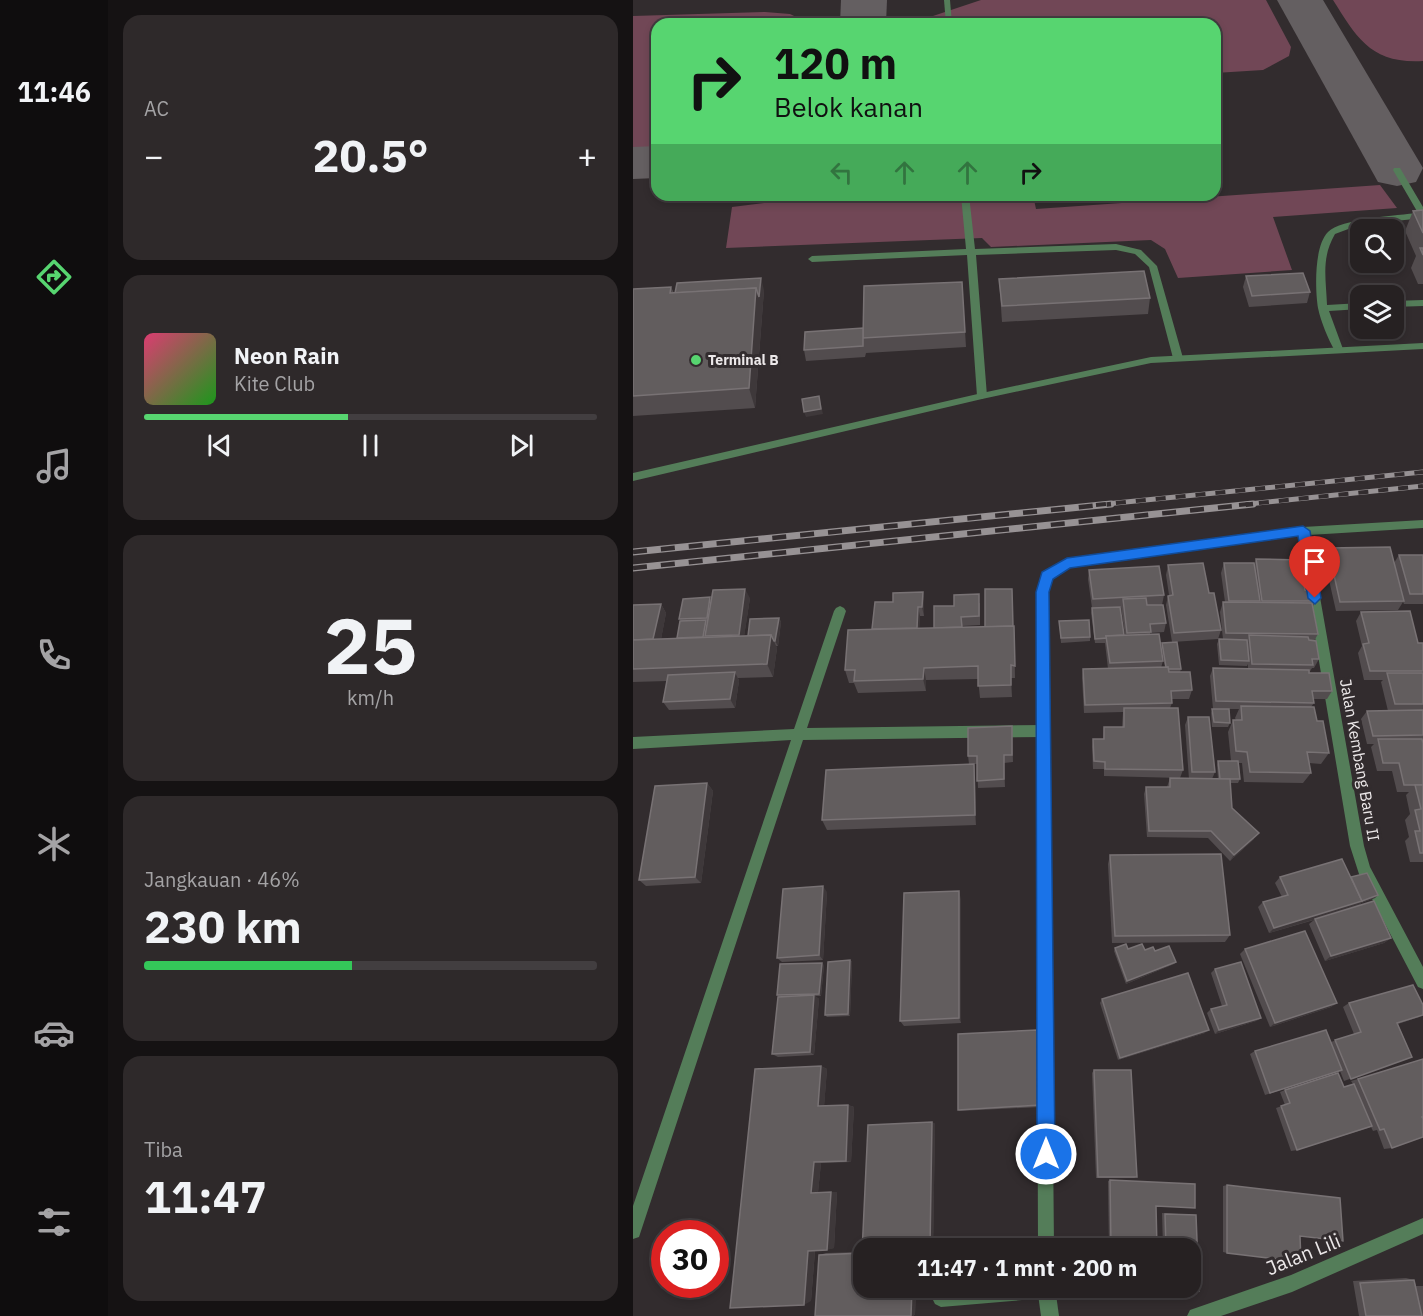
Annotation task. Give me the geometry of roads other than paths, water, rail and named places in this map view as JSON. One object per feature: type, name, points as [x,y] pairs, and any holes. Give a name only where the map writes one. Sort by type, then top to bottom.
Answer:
[{"type":"street","points":[[947,0],[948,18]]},
{"type":"street","points":[[1338,349],[1323,308],[1321,260],[1323,247],[1332,232],[1358,223],[1423,214],[1397,170]]},
{"type":"street","points":[[966,201],[972,252],[982,396]]},
{"type":"street","points":[[812,259],[1116,247],[1138,252],[1153,266],[1178,358]]},
{"type":"street","points":[[1404,304],[1423,303]]},
{"type":"street","points":[[1323,308],[1350,307]]},
{"type":"street","points":[[633,477],[982,396],[1151,360],[1423,346]]},
{"type":"street","points":[[1046,1238],[1045,731],[1042,592],[1047,576],[1067,563],[1303,531],[1423,524]]},
{"type":"street","name":"Jalan Kembang Baru II","points":[[1303,531],[1357,846],[1364,869],[1423,982]]},
{"type":"street","points":[[633,1231],[801,734],[840,611]]},
{"type":"street","points":[[633,743],[801,734],[1045,731]]},
{"type":"street","name":"Jalan Lili","points":[[1196,1316],[1292,1283],[1423,1226]]},
{"type":"street","points":[[1047,1298],[1050,1316]]},
{"type":"railway","points":[[1096,505],[1423,472]]},
{"type":"railway","points":[[1239,505],[1423,486]]},
{"type":"railway","points":[[633,552],[1111,504]]},
{"type":"railway","points":[[633,568],[1253,504]]},
{"type":"place","name":"Terminal B","points":[[696,360]]}]
